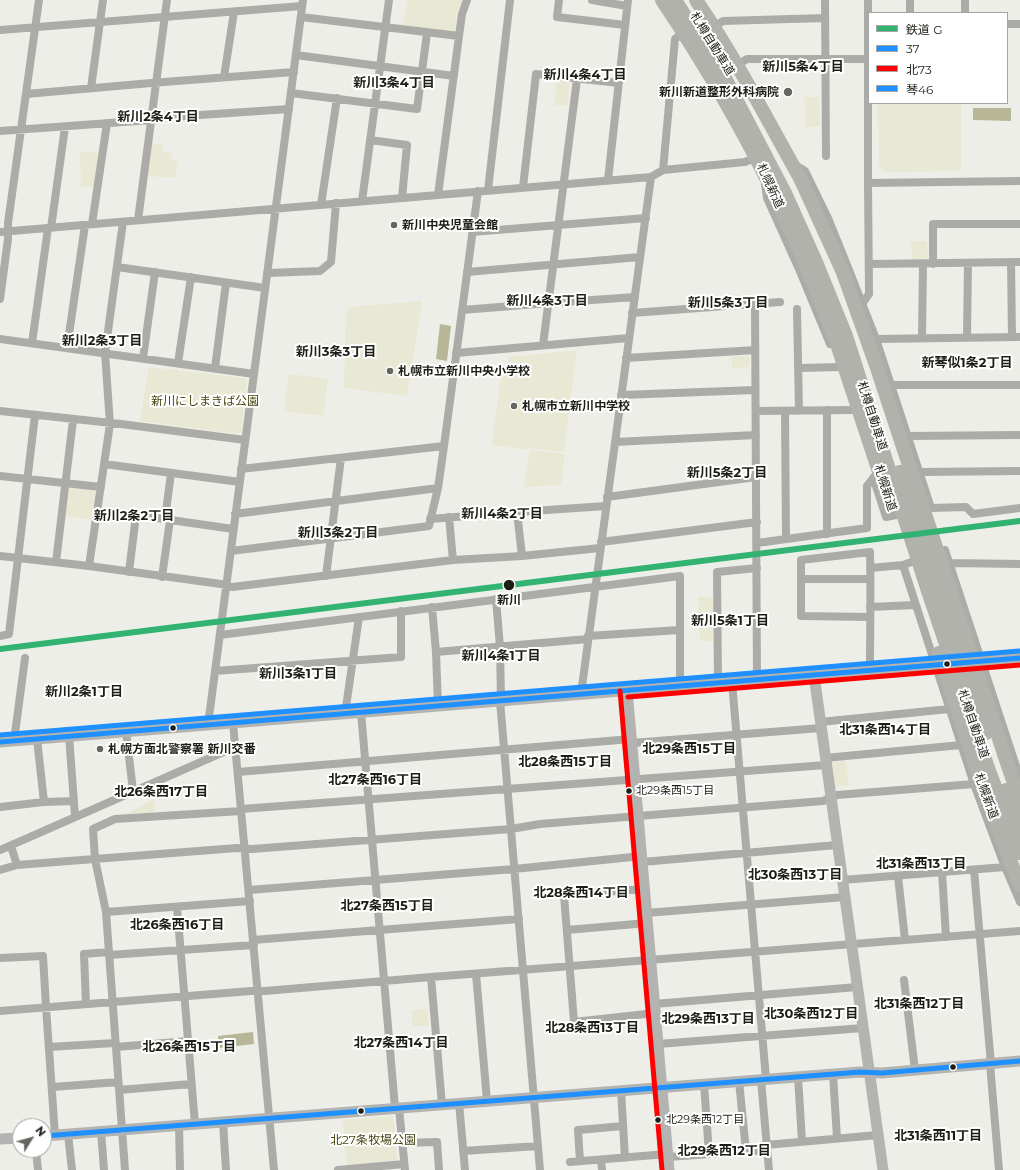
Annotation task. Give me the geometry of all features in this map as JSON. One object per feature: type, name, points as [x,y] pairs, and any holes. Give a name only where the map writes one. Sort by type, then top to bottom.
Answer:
[{"type":"highway","name":"札幌新道","points":[[662,0],[684,32],[730,108],[759,162],[812,279],[835,338],[977,771],[1020,885]]},
{"type":"highway","name":"札樽自動車道","points":[[675,0],[726,80],[786,195],[816,262],[846,336],[928,591],[988,768],[1020,853]]},
{"type":"highway","name":"札樽自動車道","points":[[685,0],[729,68],[792,185],[825,262],[854,335],[997,767],[1020,827]]},
{"type":"highway","points":[[696,0],[737,65],[801,180],[842,270],[867,340],[1020,800]]},
{"type":"street","points":[[0,299],[4,232],[8,223],[39,0]]},
{"type":"street","points":[[91,88],[103,0]]},
{"type":"street","points":[[138,220],[168,0]]},
{"type":"street","points":[[362,201],[384,27],[389,0]]},
{"type":"street","points":[[438,195],[462,14],[467,0]]},
{"type":"street","points":[[488,190],[510,0]]},
{"type":"street","points":[[559,0],[557,17],[625,26]]},
{"type":"street","points":[[592,0],[627,3],[608,180]]},
{"type":"street","points":[[825,0],[826,156]]},
{"type":"street","points":[[868,0],[868,12]]},
{"type":"street","points":[[910,0],[910,12]]},
{"type":"street","points":[[965,0],[965,12]]},
{"type":"street","points":[[0,30],[234,12],[303,3],[208,725]]},
{"type":"street","points":[[224,77],[234,12]]},
{"type":"street","points":[[301,17],[459,36]]},
{"type":"street","points":[[714,27],[723,20],[825,18]]},
{"type":"street","points":[[1008,24],[1020,24]]},
{"type":"street","points":[[663,170],[675,39],[684,32]]},
{"type":"street","points":[[291,92],[417,109],[427,33]]},
{"type":"street","points":[[296,55],[454,76]]},
{"type":"street","points":[[737,65],[747,59],[825,58],[868,62],[869,294],[862,304]]},
{"type":"street","points":[[26,94],[156,82],[294,72]]},
{"type":"street","points":[[523,187],[536,74],[619,83]]},
{"type":"street","points":[[543,346],[577,79]]},
{"type":"street","points":[[321,205],[337,98]]},
{"type":"street","points":[[0,131],[289,109]]},
{"type":"street","points":[[67,348],[107,123]]},
{"type":"street","points":[[32,343],[64,127]]},
{"type":"street","points":[[370,140],[407,145],[402,198]]},
{"type":"street","points":[[4,232],[651,177],[663,170],[759,162],[767,198],[800,269],[840,367],[886,517],[931,508],[966,507],[973,514],[1020,508]]},
{"type":"street","points":[[791,163],[805,171],[828,218],[876,339],[931,508]]},
{"type":"street","points":[[580,694],[651,177]]},
{"type":"street","points":[[868,183],[1020,181]]},
{"type":"street","points":[[230,551],[429,526],[438,488],[478,191]]},
{"type":"street","points":[[267,273],[320,270],[330,262],[336,203]]},
{"type":"street","points":[[472,232],[646,218]]},
{"type":"street","points":[[89,566],[110,424],[105,353],[123,222]]},
{"type":"street","points":[[934,264],[933,224],[1020,224]]},
{"type":"street","points":[[467,272],[640,257]]},
{"type":"street","points":[[876,339],[1016,336],[1011,262]]},
{"type":"street","points":[[869,264],[1020,262]]},
{"type":"street","points":[[967,337],[968,263]]},
{"type":"street","points":[[922,338],[923,264]]},
{"type":"street","points":[[117,267],[191,277],[226,284],[265,288]]},
{"type":"street","points":[[143,358],[155,272]]},
{"type":"street","points":[[178,363],[191,277]]},
{"type":"street","points":[[215,368],[226,284]]},
{"type":"street","points":[[462,310],[635,297]]},
{"type":"street","points":[[632,313],[780,302]]},
{"type":"street","points":[[755,305],[757,680]]},
{"type":"street","points":[[796,309],[799,411]]},
{"type":"street","points":[[456,353],[629,338]]},
{"type":"street","points":[[0,340],[32,343],[254,374]]},
{"type":"street","points":[[626,358],[755,350]]},
{"type":"street","points":[[798,368],[840,367]]},
{"type":"street","points":[[890,385],[1020,385]]},
{"type":"street","points":[[621,395],[756,390]]},
{"type":"street","points":[[827,410],[827,534]]},
{"type":"street","points":[[756,411],[854,410]]},
{"type":"street","points":[[0,411],[245,440]]},
{"type":"street","points":[[785,411],[786,538]]},
{"type":"street","points":[[0,636],[10,634],[35,415]]},
{"type":"street","points":[[56,562],[73,420]]},
{"type":"street","points":[[615,442],[756,435]]},
{"type":"street","points":[[908,436],[1020,435]]},
{"type":"street","points":[[241,469],[444,446]]},
{"type":"street","points":[[326,576],[341,458]]},
{"type":"street","points":[[104,464],[240,482]]},
{"type":"street","points":[[920,472],[1020,471]]},
{"type":"street","points":[[162,577],[171,473]]},
{"type":"street","points":[[0,476],[101,486]]},
{"type":"street","points":[[607,497],[756,477]]},
{"type":"street","points":[[757,543],[868,528],[867,486],[874,477]]},
{"type":"street","points":[[235,514],[438,488]]},
{"type":"street","points":[[430,519],[606,506]]},
{"type":"street","points":[[517,512],[522,556]]},
{"type":"street","points":[[129,572],[136,515],[233,529]]},
{"type":"street","points":[[449,517],[453,560]]},
{"type":"street","points":[[0,556],[89,566],[232,587],[453,560],[522,556],[757,522]]},
{"type":"street","points":[[870,568],[903,565],[945,550],[1020,778]]},
{"type":"street","points":[[870,617],[801,616],[801,560],[870,552],[870,568],[870,579],[870,607],[870,617],[870,670]]},
{"type":"street","points":[[950,563],[1020,564]]},
{"type":"street","points":[[903,565],[974,784],[1005,867],[1020,902]]},
{"type":"street","points":[[718,683],[717,572],[757,568]]},
{"type":"street","points":[[220,635],[680,576],[680,686]]},
{"type":"street","points":[[801,578],[870,579]]},
{"type":"street","points":[[496,599],[500,647],[500,701],[540,1170]]},
{"type":"street","points":[[870,607],[915,605]]},
{"type":"street","points":[[432,607],[436,652],[438,706]]},
{"type":"street","points":[[215,671],[401,656],[401,611]]},
{"type":"street","points":[[345,714],[359,617]]},
{"type":"street","points":[[436,652],[680,630]]},
{"type":"street","points":[[14,741],[25,658]]},
{"type":"street","points":[[0,742],[1020,658]]},
{"type":"street","points":[[814,675],[883,1170]]},
{"type":"street","points":[[732,682],[759,996],[769,1170]]},
{"type":"street","points":[[627,690],[669,1170]]},
{"type":"street","points":[[238,772],[504,749],[737,735],[949,709]]},
{"type":"street","points":[[338,1170],[404,1167],[384,982],[361,712]]},
{"type":"street","points":[[233,723],[274,1170]]},
{"type":"street","points":[[126,731],[133,790]]},
{"type":"street","points":[[69,736],[76,816]]},
{"type":"street","points":[[37,739],[44,802]]},
{"type":"street","points":[[125,1170],[106,912],[95,859],[93,829],[115,819],[635,778],[740,772],[961,745]]},
{"type":"street","points":[[0,850],[133,790],[235,747]]},
{"type":"street","points":[[0,870],[17,865],[260,849],[511,829],[540,824],[823,801],[837,795],[974,784]]},
{"type":"street","points":[[0,807],[44,802],[74,801]]},
{"type":"street","points":[[249,890],[642,859],[747,854],[837,845]]},
{"type":"street","points":[[11,846],[17,865]]},
{"type":"street","points":[[842,880],[1005,867]]},
{"type":"street","points":[[974,870],[999,1170]]},
{"type":"street","points":[[942,872],[946,937]]},
{"type":"street","points":[[898,876],[905,940]]},
{"type":"street","points":[[644,889],[564,895],[574,1022],[655,1009],[759,996],[857,988]]},
{"type":"street","points":[[567,930],[751,904],[845,896]]},
{"type":"street","points":[[106,912],[250,901]]},
{"type":"street","points":[[177,907],[195,1124]]},
{"type":"street","points":[[86,1004],[84,954],[180,951],[380,930],[519,919]]},
{"type":"street","points":[[0,1011],[1020,931]]},
{"type":"street","points":[[0,958],[43,956],[56,1135]]},
{"type":"street","points":[[476,974],[487,1101]]},
{"type":"street","points":[[431,977],[442,1104]]},
{"type":"street","points":[[904,980],[915,1070]]},
{"type":"street","points":[[658,1044],[863,1028]]},
{"type":"street","points":[[50,1047],[188,1041]]},
{"type":"street","points":[[52,1135],[620,1090],[833,1074],[869,1072],[882,1073],[1020,1061]]},
{"type":"street","points":[[833,1074],[837,1138]]},
{"type":"street","points":[[798,1077],[802,1141]]},
{"type":"street","points":[[739,1082],[746,1151]]},
{"type":"street","points":[[53,1087],[191,1084]]},
{"type":"street","points":[[704,1084],[709,1154]]},
{"type":"street","points":[[620,1090],[625,1158]]},
{"type":"street","points":[[459,1103],[465,1170]]},
{"type":"street","points":[[223,1122],[226,1170]]},
{"type":"street","points":[[179,1125],[180,1170]]},
{"type":"street","points":[[580,1161],[578,1130],[623,1126]]},
{"type":"street","points":[[101,1131],[104,1170]]},
{"type":"street","points":[[68,1134],[72,1170]]},
{"type":"street","points":[[570,1162],[746,1151],[802,1141],[878,1135]]},
{"type":"street","points":[[0,1139],[12,1138]]},
{"type":"street","points":[[402,1144],[437,1142],[439,1170]]},
{"type":"street","points":[[463,1151],[538,1146]]},
{"type":"street","points":[[37,1158],[38,1170]]},
{"type":"street","points":[[601,1160],[602,1170]]},
{"type":"green space","points":[[408,0],[461,0],[462,2],[457,13],[455,31],[403,25]]},
{"type":"green space","points":[[557,80],[568,82],[570,84],[567,106],[554,105]]},
{"type":"green space","points":[[804,97],[819,97],[820,126],[806,127]]},
{"type":"green space","points":[[878,104],[961,104],[961,171],[885,172],[879,166]]},
{"type":"green space","points":[[152,143],[163,145],[162,152],[172,153],[171,160],[178,161],[175,178],[148,176]]},
{"type":"green space","points":[[80,152],[98,152],[95,187],[81,187]]},
{"type":"green space","points":[[911,241],[927,241],[928,257],[925,259],[912,259]]},
{"type":"green space","points":[[422,301],[407,396],[344,388],[346,312],[349,307]]},
{"type":"green space","points":[[577,350],[564,452],[528,448],[527,450],[492,445],[502,369],[508,370],[509,357]]},
{"type":"green space","points":[[749,355],[750,367],[732,368],[731,357]]},
{"type":"green space","name":"新川にしまきば公園","points":[[149,367],[245,378],[247,380],[241,432],[239,434],[140,421]]},
{"type":"green space","points":[[289,374],[328,379],[323,416],[284,411]]},
{"type":"green space","points":[[530,450],[565,454],[561,485],[524,487]]},
{"type":"green space","points":[[71,487],[93,489],[95,493],[91,519],[65,516],[68,490]]},
{"type":"green space","points":[[698,597],[713,598],[713,642],[700,641]]},
{"type":"green space","points":[[846,761],[849,786],[835,787],[831,762]]},
{"type":"green space","points":[[154,799],[155,812],[126,814]]},
{"type":"green space","points":[[427,1009],[429,1026],[413,1026],[411,1010]]},
{"type":"green space","name":"北27条牧場公園","points":[[393,1116],[397,1160],[347,1166],[343,1120]]},
{"type":"shaded area","points":[[973,108],[1011,108],[1011,121],[973,120]]},
{"type":"shaded area","points":[[440,324],[451,326],[447,361],[436,359]]},
{"type":"shaded area","points":[[253,1032],[254,1044],[219,1048],[218,1036]]},
{"type":"rail line","name":"G","points":[[0,649],[1020,521]]},
{"type":"transit line","name":"琴46","points":[[0,735],[1019,651]]},
{"type":"transit line","name":"37","points":[[0,742],[1020,658]]},
{"type":"transit line","name":"北73","points":[[628,697],[1020,665]]},
{"type":"transit line","name":"北73","points":[[620,691],[662,1170]]},
{"type":"transit line","name":"37","points":[[52,1135],[860,1072],[882,1073],[1020,1061]]},
{"type":"place","name":"新川新道整形外科病院","points":[[788,92]]},
{"type":"place","name":"新川中央児童会館","points":[[394,225]]},
{"type":"place","name":"札幌市立新川中央小学校","points":[[390,371]]},
{"type":"place","name":"札幌市立新川中学校","points":[[514,406]]},
{"type":"place","name":"新川","points":[[509,585]]},
{"type":"place","name":"札幌方面北警察署 新川交番","points":[[100,749]]},
{"type":"place","name":"北29条西15丁目","points":[[629,791]]},
{"type":"place","name":"北29条西12丁目","points":[[658,1120]]},
{"type":"district","name":"新川5条4丁目","points":[[803,67]]},
{"type":"district","name":"新川4条4丁目","points":[[585,75]]},
{"type":"district","name":"新川3条4丁目","points":[[394,83]]},
{"type":"district","name":"新川2条4丁目","points":[[158,117]]},
{"type":"district","name":"新川4条3丁目","points":[[547,301]]},
{"type":"district","name":"新川5条3丁目","points":[[728,303]]},
{"type":"district","name":"新川2条3丁目","points":[[102,341]]},
{"type":"district","name":"新川3条3丁目","points":[[336,352]]},
{"type":"district","name":"新琴似1条2丁目","points":[[967,363]]},
{"type":"district","name":"新川5条2丁目","points":[[727,473]]},
{"type":"district","name":"新川4条2丁目","points":[[502,514]]},
{"type":"district","name":"新川2条2丁目","points":[[134,516]]},
{"type":"district","name":"新川3条2丁目","points":[[338,533]]},
{"type":"district","name":"新川5条1丁目","points":[[730,621]]},
{"type":"district","name":"新川4条1丁目","points":[[501,656]]},
{"type":"district","name":"新川3条1丁目","points":[[298,674]]},
{"type":"district","name":"新川2条1丁目","points":[[84,692]]},
{"type":"district","name":"北31条西14丁目","points":[[885,730]]},
{"type":"district","name":"北29条西15丁目","points":[[689,749]]},
{"type":"district","name":"北28条西15丁目","points":[[565,762]]},
{"type":"district","name":"北27条西16丁目","points":[[375,780]]},
{"type":"district","name":"北26条西17丁目","points":[[161,792]]},
{"type":"district","name":"北31条西13丁目","points":[[921,864]]},
{"type":"district","name":"北30条西13丁目","points":[[795,875]]},
{"type":"district","name":"北28条西14丁目","points":[[581,893]]},
{"type":"district","name":"北27条西15丁目","points":[[387,906]]},
{"type":"district","name":"北26条西16丁目","points":[[177,925]]},
{"type":"district","name":"北31条西12丁目","points":[[919,1004]]},
{"type":"district","name":"北30条西12丁目","points":[[811,1014]]},
{"type":"district","name":"北29条西13丁目","points":[[708,1019]]},
{"type":"district","name":"北28条西13丁目","points":[[592,1028]]},
{"type":"district","name":"北27条西14丁目","points":[[401,1043]]},
{"type":"district","name":"北26条西15丁目","points":[[189,1047]]},
{"type":"district","name":"北31条西11丁目","points":[[938,1136]]},
{"type":"district","name":"北29条西12丁目","points":[[724,1151]]}]
